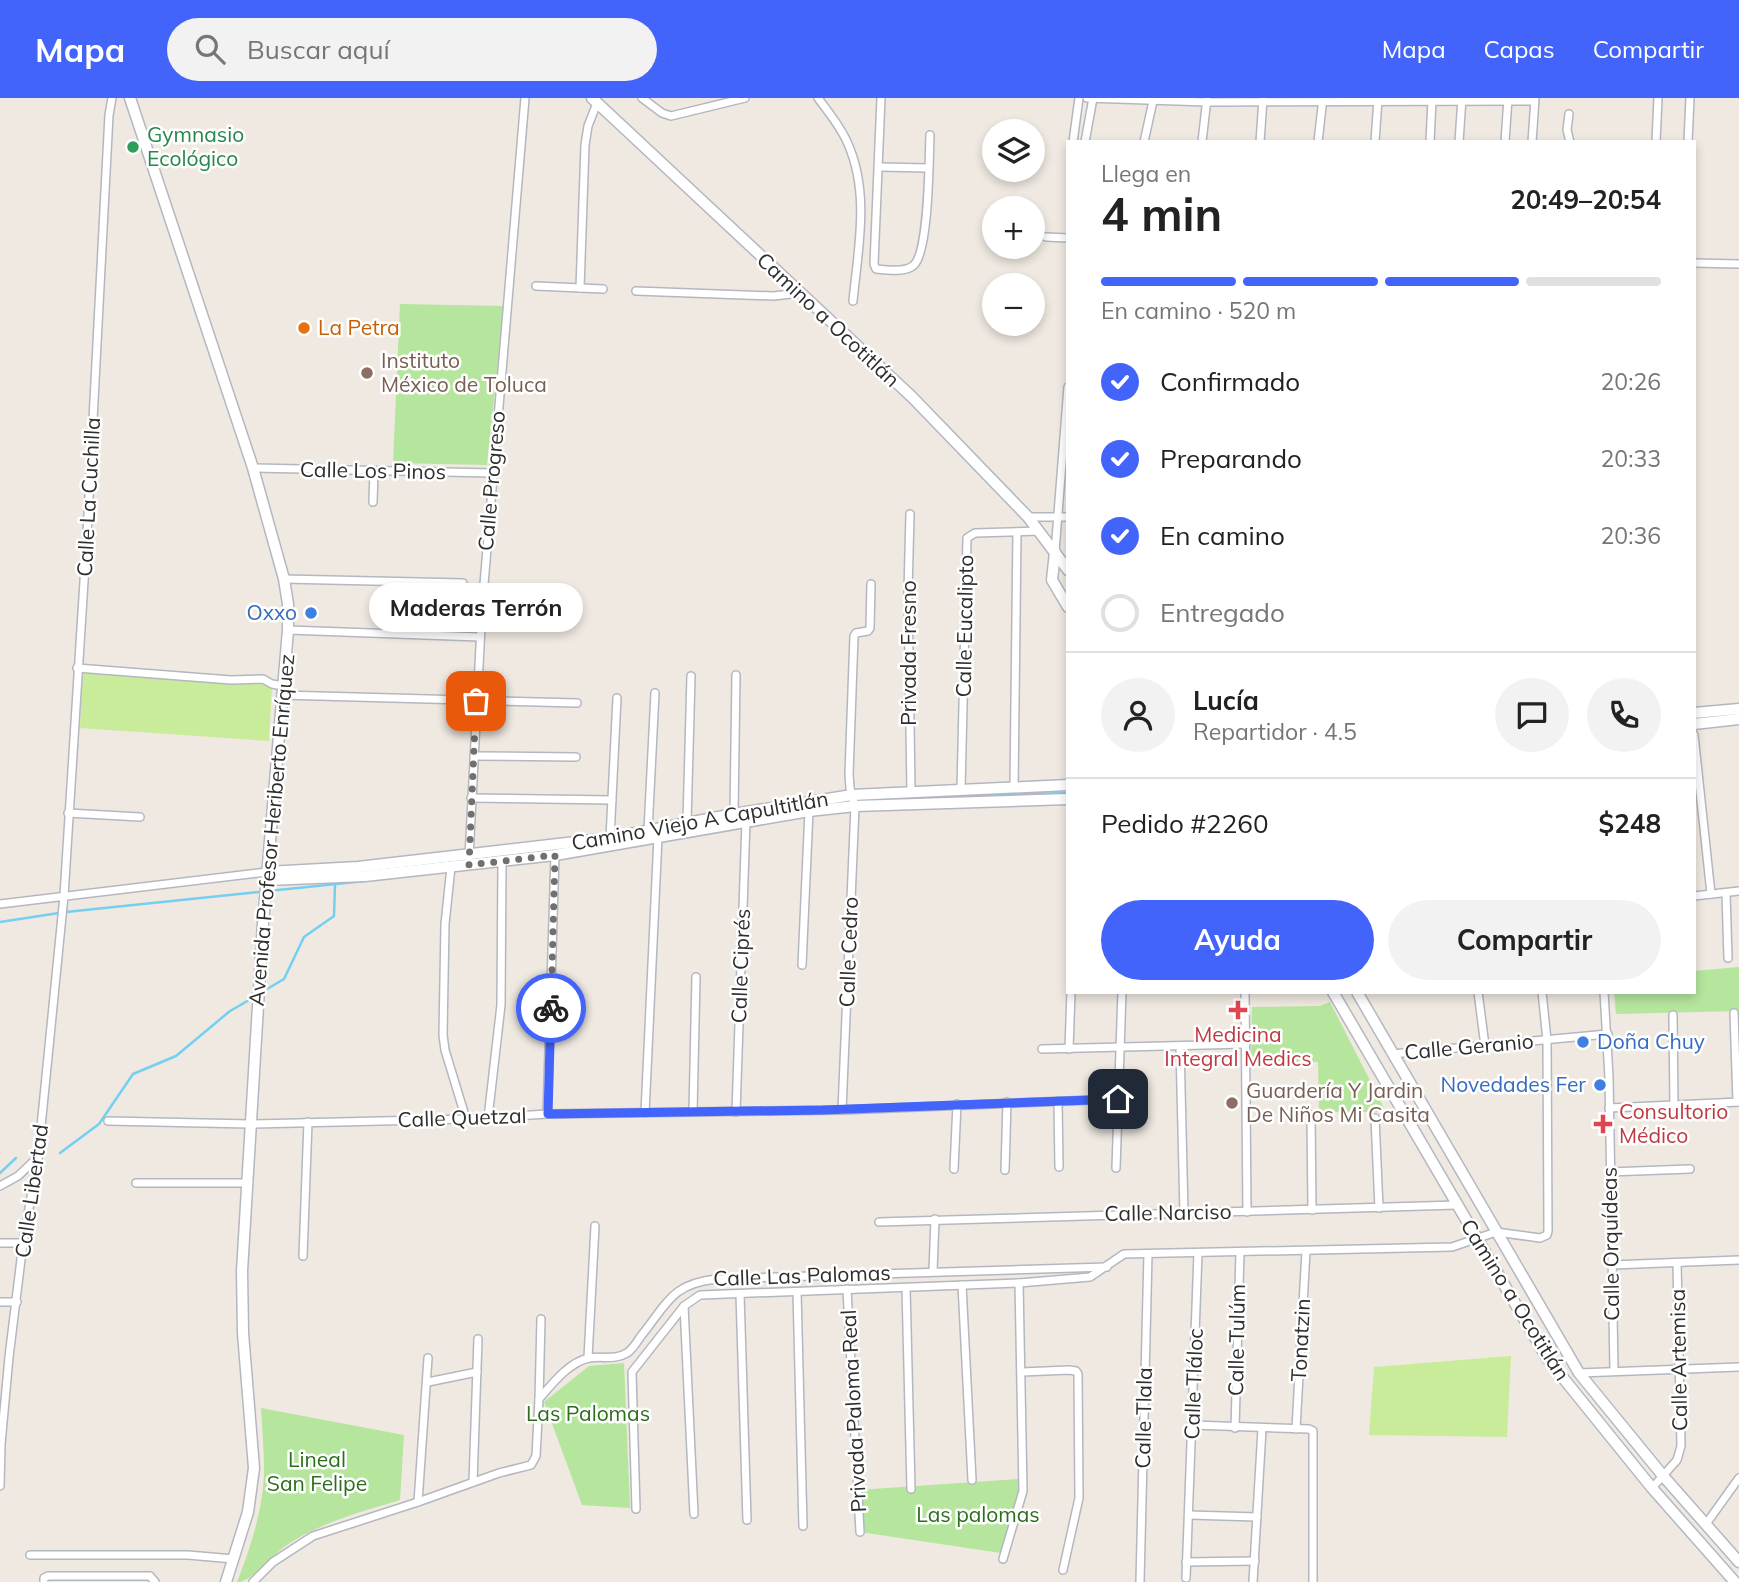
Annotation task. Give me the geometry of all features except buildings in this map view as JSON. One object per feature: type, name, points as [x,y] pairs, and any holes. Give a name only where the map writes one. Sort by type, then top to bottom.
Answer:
[{"type":"main road","name":"Avenida Profesor Heriberto Enríquez","points":[[130,98],[253,468],[284,579],[288,604],[246,1183],[242,1311],[254,1468],[248,1512],[226,1582]]},
{"type":"main road","name":"Camino a Ocotitlán","points":[[594,100],[912,397],[1028,517],[1066,567]]},
{"type":"main road","points":[[1055,552],[1052,580],[1066,604]]},
{"type":"main road","points":[[1696,713],[1739,709]]},
{"type":"main road","points":[[1696,724],[1739,719]]},
{"type":"main road","name":"Camino Viejo A Capultitlán","points":[[267,876],[469,860],[852,795],[1066,785]]},
{"type":"main road","name":"Camino Viejo A Capultitlán","points":[[267,876],[318,879],[451,867],[469,860],[502,862],[809,811],[855,806],[1066,799]]},
{"type":"main road","name":"Camino a Ocotitlán","points":[[1334,994],[1547,1358],[1652,1488],[1734,1582]]},
{"type":"main road","name":"Camino a Ocotitlán","points":[[1358,994],[1579,1373],[1664,1477],[1739,1562]]},
{"type":"street","name":"Calle La Cuchilla","points":[[64,896],[112,98]]},
{"type":"street","name":"Calle Progreso","points":[[469,860],[480,637],[524,98]]},
{"type":"street","points":[[642,98],[662,113],[671,116],[680,116],[745,98]]},
{"type":"street","points":[[701,98],[703,108]]},
{"type":"street","points":[[818,98],[848,143],[858,173],[862,203],[853,301]]},
{"type":"street","points":[[881,98],[875,268],[906,269],[914,265],[919,256],[926,214],[930,135]]},
{"type":"street","points":[[1073,140],[1079,98]]},
{"type":"street","points":[[1087,98],[1153,101],[1534,100],[1532,140]]},
{"type":"street","points":[[1085,140],[1093,98]]},
{"type":"street","points":[[1656,140],[1658,98]]},
{"type":"street","points":[[1688,140],[1690,98]]},
{"type":"street","points":[[1375,140],[1378,99]]},
{"type":"street","points":[[1459,140],[1462,99]]},
{"type":"street","points":[[1504,140],[1507,99]]},
{"type":"street","points":[[580,288],[585,145],[594,100]]},
{"type":"street","points":[[1202,140],[1207,100]]},
{"type":"street","points":[[1260,140],[1263,100]]},
{"type":"street","points":[[1318,140],[1323,100]]},
{"type":"street","points":[[1430,140],[1432,100]]},
{"type":"street","points":[[1144,140],[1153,101]]},
{"type":"street","points":[[1569,114],[1567,130],[1570,140]]},
{"type":"street","points":[[880,167],[928,168]]},
{"type":"street","points":[[1046,237],[1066,238]]},
{"type":"street","points":[[1696,263],[1739,264]]},
{"type":"street","points":[[536,286],[603,289]]},
{"type":"street","points":[[636,291],[774,296],[799,293]]},
{"type":"street","points":[[1055,552],[1066,411]]},
{"type":"street","name":"Calle Los Pinos","points":[[253,468],[492,473]]},
{"type":"street","points":[[373,471],[373,502]]},
{"type":"street","name":"Privada Fresno","points":[[910,514],[908,592],[911,791]]},
{"type":"street","points":[[1028,517],[1066,517]]},
{"type":"street","name":"Calle Eucalipto","points":[[961,789],[967,538],[975,533],[1040,531]]},
{"type":"street","points":[[1014,788],[1017,532]]},
{"type":"street","points":[[284,579],[463,583]]},
{"type":"street","name":"Calle Cedro","points":[[842,1110],[855,806],[849,774],[854,636],[856,633],[868,632],[870,628],[871,584]]},
{"type":"street","points":[[288,630],[480,637]]},
{"type":"street","points":[[77,668],[231,680],[263,679],[282,690],[476,701],[577,703]]},
{"type":"street","points":[[734,814],[736,675]]},
{"type":"street","points":[[687,822],[691,676]]},
{"type":"street","points":[[648,831],[655,693]]},
{"type":"street","points":[[610,838],[617,698]]},
{"type":"street","points":[[1696,754],[1712,894]]},
{"type":"street","points":[[474,756],[576,757]]},
{"type":"street","points":[[471,798],[612,800]]},
{"type":"street","points":[[802,965],[809,811]]},
{"type":"street","points":[[68,813],[140,817]]},
{"type":"street","name":"Calle Ciprés","points":[[736,1112],[746,821]]},
{"type":"street","points":[[645,1113],[658,837]]},
{"type":"street","points":[[548,1114],[555,855]]},
{"type":"street","points":[[488,1118],[501,1005],[502,862]]},
{"type":"street","points":[[451,867],[445,924],[443,1035],[466,1119]]},
{"type":"street","name":"Camino Viejo A Capultitlán","points":[[0,904],[267,876]]},
{"type":"street","points":[[1696,896],[1739,891]]},
{"type":"street","points":[[1726,893],[1728,958]]},
{"type":"street","name":"Calle Libertad","points":[[0,1486],[0,1444],[9,1357],[23,1243],[38,1157],[64,896]]},
{"type":"street","points":[[693,1112],[696,976]]},
{"type":"street","points":[[1069,1049],[1071,994]]},
{"type":"street","points":[[1116,1168],[1122,994]]},
{"type":"street","points":[[1245,994],[1247,1212]]},
{"type":"street","points":[[1478,994],[1485,1046]]},
{"type":"street","points":[[1496,1232],[1544,1237],[1548,1231],[1547,1040],[1542,994]]},
{"type":"street","name":"Calle Orquídeas","points":[[1604,994],[1608,1034],[1615,1371]]},
{"type":"street","points":[[1609,1108],[1738,1102],[1734,1013]]},
{"type":"street","points":[[1673,1015],[1674,1107]]},
{"type":"street","name":"Calle Geranio","points":[[1392,1054],[1608,1034]]},
{"type":"street","points":[[1042,1049],[1245,1044]]},
{"type":"street","points":[[1180,1046],[1184,1213]]},
{"type":"street","name":"Calle Quetzal","points":[[108,1121],[250,1124],[466,1119],[548,1114],[842,1110],[1118,1099]]},
{"type":"street","points":[[1058,1101],[1059,1167]]},
{"type":"street","points":[[1005,1170],[1007,1102]]},
{"type":"street","points":[[954,1169],[957,1104]]},
{"type":"street","points":[[1311,1115],[1312,1210]]},
{"type":"street","points":[[1376,1118],[1379,1208]]},
{"type":"street","points":[[303,1256],[308,1122]]},
{"type":"street","points":[[0,1186],[18,1176],[38,1157]]},
{"type":"street","points":[[1609,1172],[1690,1169]]},
{"type":"street","points":[[136,1183],[246,1183]]},
{"type":"street","name":"Calle Narciso","points":[[878,1222],[1457,1205]]},
{"type":"street","points":[[933,1271],[935,1219]]},
{"type":"street","points":[[588,1358],[595,1226]]},
{"type":"street","name":"Calle Las Palomas","points":[[684,1306],[700,1296],[1018,1283],[1090,1277],[1124,1254],[1452,1247],[1496,1232]]},
{"type":"street","points":[[0,1243],[23,1243]]},
{"type":"street","name":"Tonatzin","points":[[1296,1429],[1306,1251]]},
{"type":"street","name":"Calle Tulúm","points":[[1235,1428],[1240,1252]]},
{"type":"street","name":"Calle Tláloc","points":[[1186,1577],[1198,1253]]},
{"type":"street","name":"Calle Tlala","points":[[1140,1582],[1148,1254]]},
{"type":"street","points":[[1612,1265],[1739,1260]]},
{"type":"street","name":"Calle Artemisa","points":[[1652,1488],[1677,1460],[1681,1446],[1677,1263]]},
{"type":"street","name":"Calle Las Palomas","points":[[538,1399],[568,1370],[588,1358],[616,1356],[630,1351],[669,1300],[690,1283],[716,1279],[1107,1267]]},
{"type":"street","points":[[1003,1559],[1023,1497],[1018,1283]]},
{"type":"street","points":[[962,1285],[971,1480]]},
{"type":"street","points":[[906,1288],[911,1489]]},
{"type":"street","name":"Privada Paloma Real","points":[[848,1289],[860,1532]]},
{"type":"street","points":[[797,1292],[803,1526]]},
{"type":"street","points":[[740,1294],[747,1520]]},
{"type":"street","points":[[0,1302],[17,1302]]},
{"type":"street","points":[[636,1509],[632,1379],[634,1367],[684,1306]]},
{"type":"street","points":[[684,1306],[694,1514]]},
{"type":"street","points":[[253,1582],[273,1562],[313,1536],[534,1462],[541,1319]]},
{"type":"street","points":[[473,1482],[478,1339]]},
{"type":"street","points":[[0,1356],[9,1357]]},
{"type":"street","points":[[418,1502],[428,1358]]},
{"type":"street","points":[[1579,1373],[1739,1367]]},
{"type":"street","points":[[1022,1372],[1069,1370],[1078,1374],[1079,1498],[1063,1570]]},
{"type":"street","points":[[428,1382],[477,1372]]},
{"type":"street","points":[[1193,1425],[1309,1429],[1315,1434],[1312,1582]]},
{"type":"street","points":[[1253,1582],[1262,1429]]},
{"type":"street","points":[[1706,1524],[1739,1478]]},
{"type":"street","points":[[1189,1515],[1257,1517]]},
{"type":"street","points":[[30,1555],[188,1555],[233,1559]]},
{"type":"street","points":[[1186,1562],[1255,1561]]},
{"type":"street","points":[[44,1582],[48,1576],[101,1579],[150,1576],[155,1582]]},
{"type":"green space","points":[[400,304],[504,306],[487,465],[393,463]]},
{"type":"green space","points":[[83,671],[272,685],[269,741],[80,728]]},
{"type":"green space","points":[[1739,967],[1739,1011],[1616,1014],[1614,994],[1696,994],[1696,971]]},
{"type":"green space","points":[[1330,1002],[1386,1112],[1319,1112],[1318,1062],[1251,1061],[1252,1007],[1320,1006]]},
{"type":"green space","points":[[1511,1356],[1507,1437],[1369,1435],[1374,1367]]},
{"type":"green space","name":"Las Palomas","points":[[624,1363],[630,1508],[582,1505],[544,1402],[589,1366]]},
{"type":"green space","name":"Lineal San Felipe","points":[[261,1408],[404,1435],[400,1500],[311,1531],[284,1547],[249,1578],[237,1582],[252,1541],[262,1497],[264,1469]]},
{"type":"green space","name":"Las palomas","points":[[1018,1479],[1023,1497],[1001,1553],[860,1532],[858,1490]]},
{"type":"waterway","points":[[934,796],[1066,793]]},
{"type":"waterway","points":[[560,859],[743,827]]},
{"type":"waterway","points":[[66,912],[365,881]]},
{"type":"waterway","points":[[262,992],[284,979],[304,937],[334,916],[335,884]]},
{"type":"waterway","points":[[0,922],[59,913]]},
{"type":"waterway","points":[[60,1153],[99,1124],[133,1074],[176,1056],[230,1011],[256,996]]},
{"type":"waterway","points":[[0,1173],[16,1158]]},
{"type":"way so far","points":[[476,701],[469,865],[555,855],[551,1008]]},
{"type":"place","name":"Gymnasio Ecológico","points":[[133,147]]},
{"type":"place","name":"La Petra","points":[[304,328]]},
{"type":"place","name":"Instituto México de Toluca","points":[[367,373]]},
{"type":"place","name":"Oxxo","points":[[311,613]]},
{"type":"place","name":"Maderas Terrón","points":[[476,701]]},
{"type":"place","name":"Medicina Integral Medics","points":[[1238,1010]]},
{"type":"place","name":"Doña Chuy","points":[[1583,1042]]},
{"type":"place","name":"Novedades Fer","points":[[1600,1085]]},
{"type":"place","name":"Guardería Y Jardin De Niños Mi Casita","points":[[1232,1103]]},
{"type":"place","name":"Consultorio Médico","points":[[1603,1124]]},
{"type":"route","points":[[551,1008],[548,1114],[823,1110],[1118,1099]]}]
